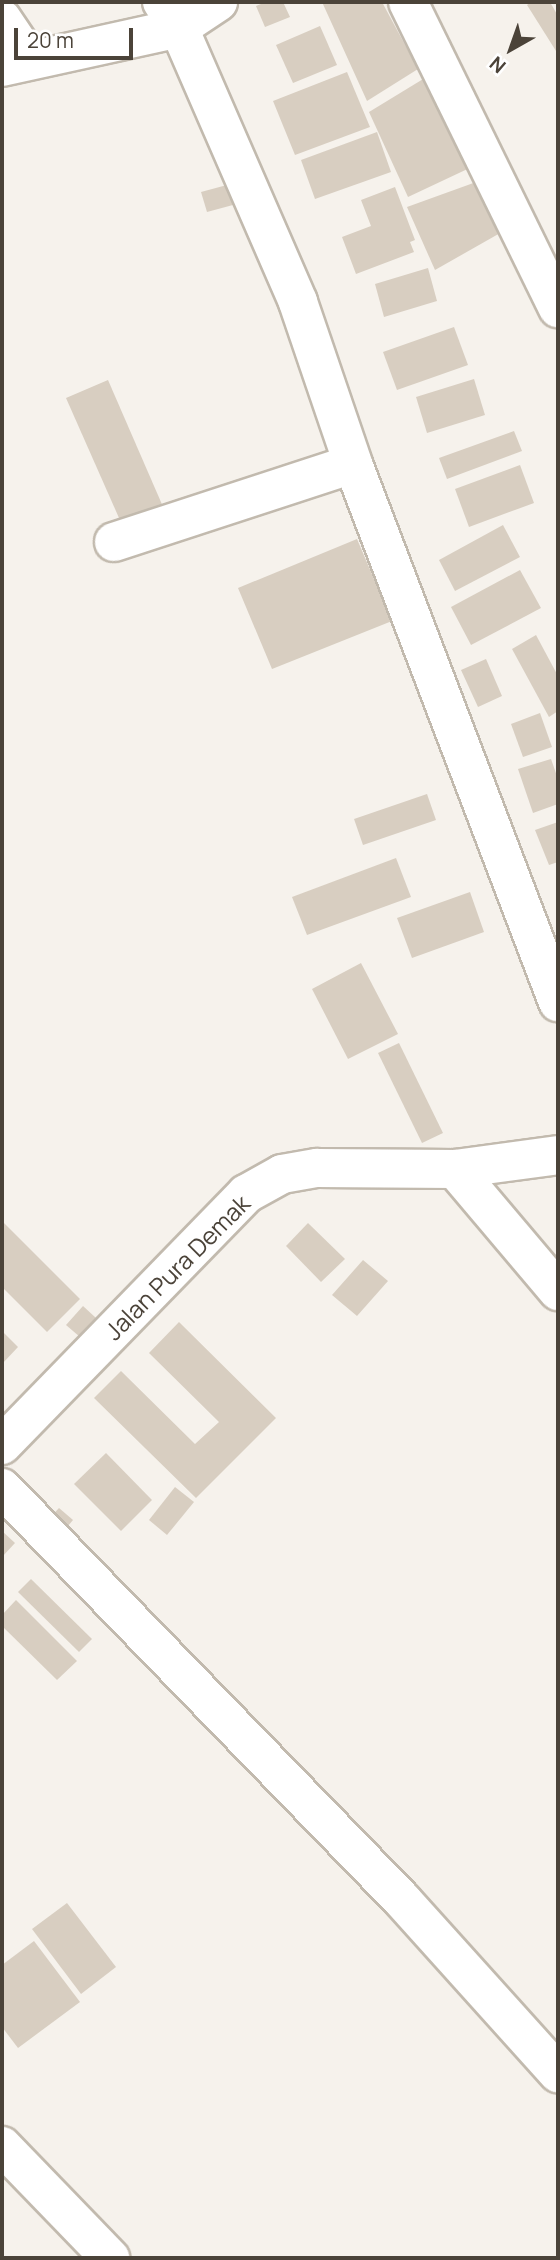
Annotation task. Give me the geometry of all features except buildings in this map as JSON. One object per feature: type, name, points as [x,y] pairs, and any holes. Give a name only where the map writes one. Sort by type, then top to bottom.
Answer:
[{"type":"street","points":[[2,19],[15,63],[218,2]]},
{"type":"street","points":[[408,2],[558,309]]},
{"type":"street","points":[[170,15],[298,302],[354,464],[558,1002]]},
{"type":"street","points":[[114,542],[354,464]]},
{"type":"street","name":"Jalan Pura Demak","points":[[2,1445],[246,1194],[282,1174],[317,1168],[454,1169],[558,1155]]},
{"type":"street","points":[[454,1169],[558,1292]]},
{"type":"street","points":[[2,1488],[403,1901],[558,2073]]},
{"type":"street","points":[[2,2146],[94,2253]]}]
